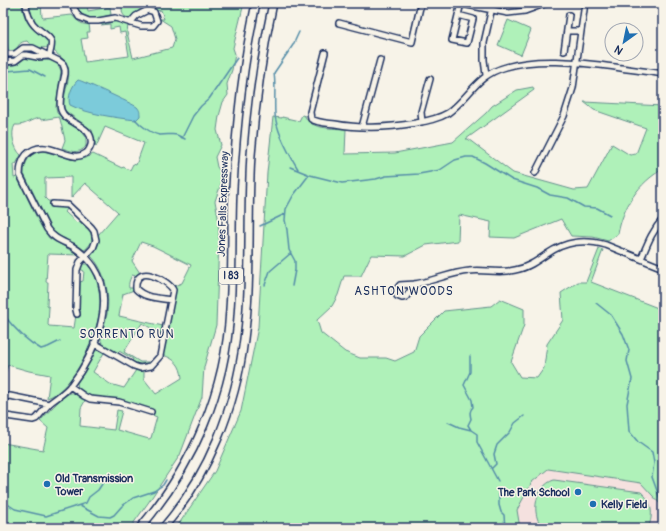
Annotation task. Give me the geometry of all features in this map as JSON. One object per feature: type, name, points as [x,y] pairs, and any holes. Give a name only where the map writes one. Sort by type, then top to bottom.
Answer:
[{"type":"highway","name":"Jones Falls Expressway","points":[[140,528],[174,483],[196,443],[207,419],[223,364],[228,337],[230,310],[233,188],[238,122],[244,68],[256,3]]},
{"type":"highway","name":"I 83","points":[[163,528],[189,492],[212,451],[232,399],[240,368],[247,312],[248,222],[252,148],[260,73],[274,3]]},
{"type":"street","points":[[26,3],[26,10],[32,22],[50,38],[52,44],[49,56]]},
{"type":"street","points":[[71,3],[75,12],[84,20],[94,22],[115,18],[130,23],[141,26],[153,26],[157,21],[154,12],[148,10],[136,16],[130,23]]},
{"type":"street","points":[[339,23],[412,42],[422,3]]},
{"type":"street","points":[[458,15],[473,19],[467,43],[452,40],[460,3],[492,11],[508,13],[525,11],[547,3]]},
{"type":"street","points":[[486,75],[484,43],[493,3]]},
{"type":"street","points":[[535,172],[564,116],[573,88],[585,3]]},
{"type":"street","points":[[564,52],[569,15]]},
{"type":"street","points":[[567,31],[581,31]]},
{"type":"street","points":[[3,54],[15,54],[28,47],[33,48],[63,64],[65,70],[60,109],[66,117],[87,132],[91,140],[90,147],[86,153],[79,156],[46,147],[36,148],[24,157],[20,166],[20,175],[47,229],[54,238],[72,246],[86,256],[94,267],[99,276],[104,302],[102,320],[94,343],[85,363],[70,386],[49,404],[36,419],[33,420],[6,416],[3,413]]},
{"type":"street","points":[[3,62],[15,61],[27,54],[37,57],[49,56]]},
{"type":"street","points":[[325,54],[310,112],[311,118],[325,123],[362,128],[386,127],[422,122],[440,117],[446,114],[486,75],[518,64],[577,62],[663,74]]},
{"type":"street","points":[[362,128],[380,60]]},
{"type":"street","points":[[422,122],[421,112],[430,79]]},
{"type":"street","points":[[53,204],[68,205],[86,221],[94,231],[96,240],[95,244],[80,262],[77,270],[77,314]]},
{"type":"street","points":[[641,260],[649,239],[663,219]]},
{"type":"street","points":[[415,284],[454,273],[469,271],[496,272],[516,270],[534,263],[556,248],[572,242],[580,241],[596,242],[606,245],[663,268]]},
{"type":"street","points":[[94,343],[134,366],[140,368],[151,366],[160,356],[173,290],[170,285],[148,274],[140,276],[137,280],[136,289],[139,293],[171,300]]},
{"type":"street","points":[[70,386],[90,399],[119,402],[151,412]]},
{"type":"street","points":[[3,402],[5,397],[10,396],[49,404]]},
{"type":"shaded area","name":"The Park School","points":[[517,459],[637,477],[663,507],[663,528],[492,528]]},
{"type":"green space","points":[[6,3],[22,3],[23,12],[27,20],[35,31],[49,42],[48,47],[37,47],[31,45],[27,41],[24,41],[16,50],[10,51],[8,49],[3,28],[6,14]]},
{"type":"green space","points":[[29,3],[41,3],[43,18],[72,15],[80,22],[89,24],[90,32],[87,32],[88,38],[81,39],[85,62],[129,56],[125,32],[120,33],[119,27],[110,29],[110,24],[101,25],[101,23],[111,21],[128,25],[127,32],[133,58],[172,48],[175,39],[171,26],[160,19],[164,19],[161,10],[157,11],[152,6],[153,3],[244,3],[233,48],[235,54],[232,70],[227,84],[228,95],[223,102],[217,130],[221,145],[215,157],[217,167],[222,174],[222,181],[215,201],[218,217],[219,238],[216,325],[204,367],[202,397],[180,455],[130,528],[3,528],[3,443],[43,450],[48,428],[40,421],[66,395],[74,393],[85,401],[81,408],[80,426],[114,430],[117,410],[122,411],[117,430],[149,439],[151,438],[157,417],[152,415],[153,410],[123,400],[89,396],[78,388],[77,383],[95,351],[99,349],[105,351],[93,372],[110,384],[124,388],[136,370],[144,370],[144,379],[156,394],[182,378],[177,363],[171,358],[163,355],[175,293],[174,286],[182,283],[191,265],[153,246],[141,242],[132,261],[140,273],[136,276],[132,275],[131,277],[129,288],[133,288],[134,290],[123,294],[119,316],[163,326],[161,334],[142,323],[124,352],[140,362],[150,362],[143,364],[132,361],[133,359],[119,351],[118,353],[102,343],[101,337],[107,314],[108,298],[103,275],[100,268],[91,256],[98,244],[98,235],[118,212],[85,183],[71,198],[71,177],[45,178],[45,198],[48,201],[52,201],[52,206],[65,207],[67,209],[65,212],[77,223],[80,220],[91,232],[92,242],[84,250],[58,235],[51,229],[24,174],[25,165],[31,156],[35,153],[43,151],[76,160],[86,158],[93,154],[122,168],[123,167],[130,170],[133,164],[136,165],[144,143],[105,127],[96,147],[92,130],[65,111],[64,100],[69,77],[68,66],[53,49],[54,44],[52,36],[34,19]]},
{"type":"green space","points":[[74,3],[82,3],[87,5],[88,11],[110,7],[111,15],[100,18],[90,18],[80,13]]},
{"type":"green space","points":[[123,3],[141,3],[140,10],[129,18],[122,12],[122,6],[124,5]]},
{"type":"green space","points":[[508,20],[531,30],[521,55],[498,45]]},
{"type":"green space","points":[[27,57],[37,60],[51,61],[57,64],[61,71],[56,107],[57,113],[84,134],[86,138],[86,146],[81,151],[75,152],[62,148],[65,140],[59,117],[41,120],[40,118],[15,125],[13,132],[16,149],[21,155],[16,164],[13,164],[14,178],[17,177],[41,226],[49,238],[79,255],[48,254],[46,282],[48,282],[48,325],[74,328],[76,315],[81,312],[79,309],[80,282],[83,281],[84,271],[80,269],[83,264],[87,264],[93,272],[99,288],[100,299],[96,329],[84,358],[67,384],[57,393],[47,398],[50,375],[8,365],[3,380],[3,68],[6,68],[6,66],[16,65]]},
{"type":"green space","points":[[533,87],[534,90],[466,139],[513,173],[574,190],[588,189],[612,144],[630,155],[636,154],[646,128],[594,110],[584,102],[663,106],[663,169],[646,181],[633,197],[624,214],[618,234],[608,241],[593,237],[571,236],[561,219],[514,238],[490,237],[491,222],[459,215],[458,241],[426,245],[405,256],[371,255],[361,276],[344,276],[338,295],[332,306],[317,320],[321,333],[345,352],[360,358],[386,358],[395,361],[414,352],[419,336],[444,311],[491,306],[500,299],[524,309],[524,325],[511,362],[520,377],[537,378],[544,368],[547,344],[563,320],[561,293],[578,282],[586,282],[599,249],[603,250],[591,282],[663,310],[663,507],[641,483],[548,469],[532,482],[517,510],[520,528],[176,528],[215,471],[241,411],[258,327],[267,173],[273,117],[282,117],[299,121],[302,115],[305,116],[312,124],[317,126],[346,129],[345,154],[395,153],[453,142],[492,106],[517,90]]},
{"type":"green space","name":"Kelly Field","points":[[554,480],[641,492],[648,500],[651,508],[651,518],[648,528],[543,528],[537,515],[536,501],[542,488]]},
{"type":"water","points":[[78,80],[137,107],[140,116],[136,120],[111,117],[85,111],[70,105],[69,99],[71,92]]},
{"type":"waterway","points":[[298,169],[284,142],[276,121],[274,73],[293,45],[299,32]]},
{"type":"waterway","points":[[182,138],[193,116],[209,99],[237,58]]},
{"type":"waterway","points":[[3,73],[7,71],[30,69],[45,77]]},
{"type":"waterway","points":[[135,119],[143,127],[154,133],[160,135],[170,134],[185,139]]},
{"type":"waterway","points":[[290,167],[310,175],[342,183],[376,179],[386,176],[430,172],[440,170],[455,160],[473,157],[512,180],[537,188],[550,195],[568,198],[584,207],[597,208],[610,215]]},
{"type":"waterway","points":[[292,286],[295,261],[289,250],[285,220],[286,209],[293,196],[309,175]]},
{"type":"waterway","points":[[260,226],[285,214]]},
{"type":"waterway","points":[[265,285],[270,271],[291,253]]},
{"type":"waterway","points":[[596,303],[611,315],[623,334],[629,350],[627,361],[632,379],[627,404],[629,431],[638,442],[652,452],[654,463],[652,477],[663,507]]},
{"type":"waterway","points":[[3,314],[20,333],[41,349],[60,341]]},
{"type":"waterway","points":[[470,356],[470,372],[464,385],[472,400],[473,407],[470,411],[471,419],[468,425],[471,430],[477,434],[477,442],[498,481]]},
{"type":"waterway","points":[[492,468],[496,464],[494,454],[497,445],[510,432],[515,423],[524,416]]},
{"type":"waterway","points":[[448,422],[471,430]]},
{"type":"waterway","points":[[3,501],[15,509],[46,516],[86,503],[89,497],[98,490],[108,475]]},
{"type":"waterway","points":[[80,506],[99,516],[110,517],[133,498],[154,491],[163,485],[166,480]]},
{"type":"waterway","points":[[499,492],[499,505],[501,512],[504,515],[505,528]]},
{"type":"place","name":"Old Transmission Tower","points":[[47,484]]},
{"type":"place","name":"The Park School","points":[[578,492]]},
{"type":"place","name":"Kelly Field","points":[[593,504]]},
{"type":"district","name":"ASHTON WOODS","points":[[404,291]]},
{"type":"district","name":"SORRENTO RUN","points":[[127,334]]}]
